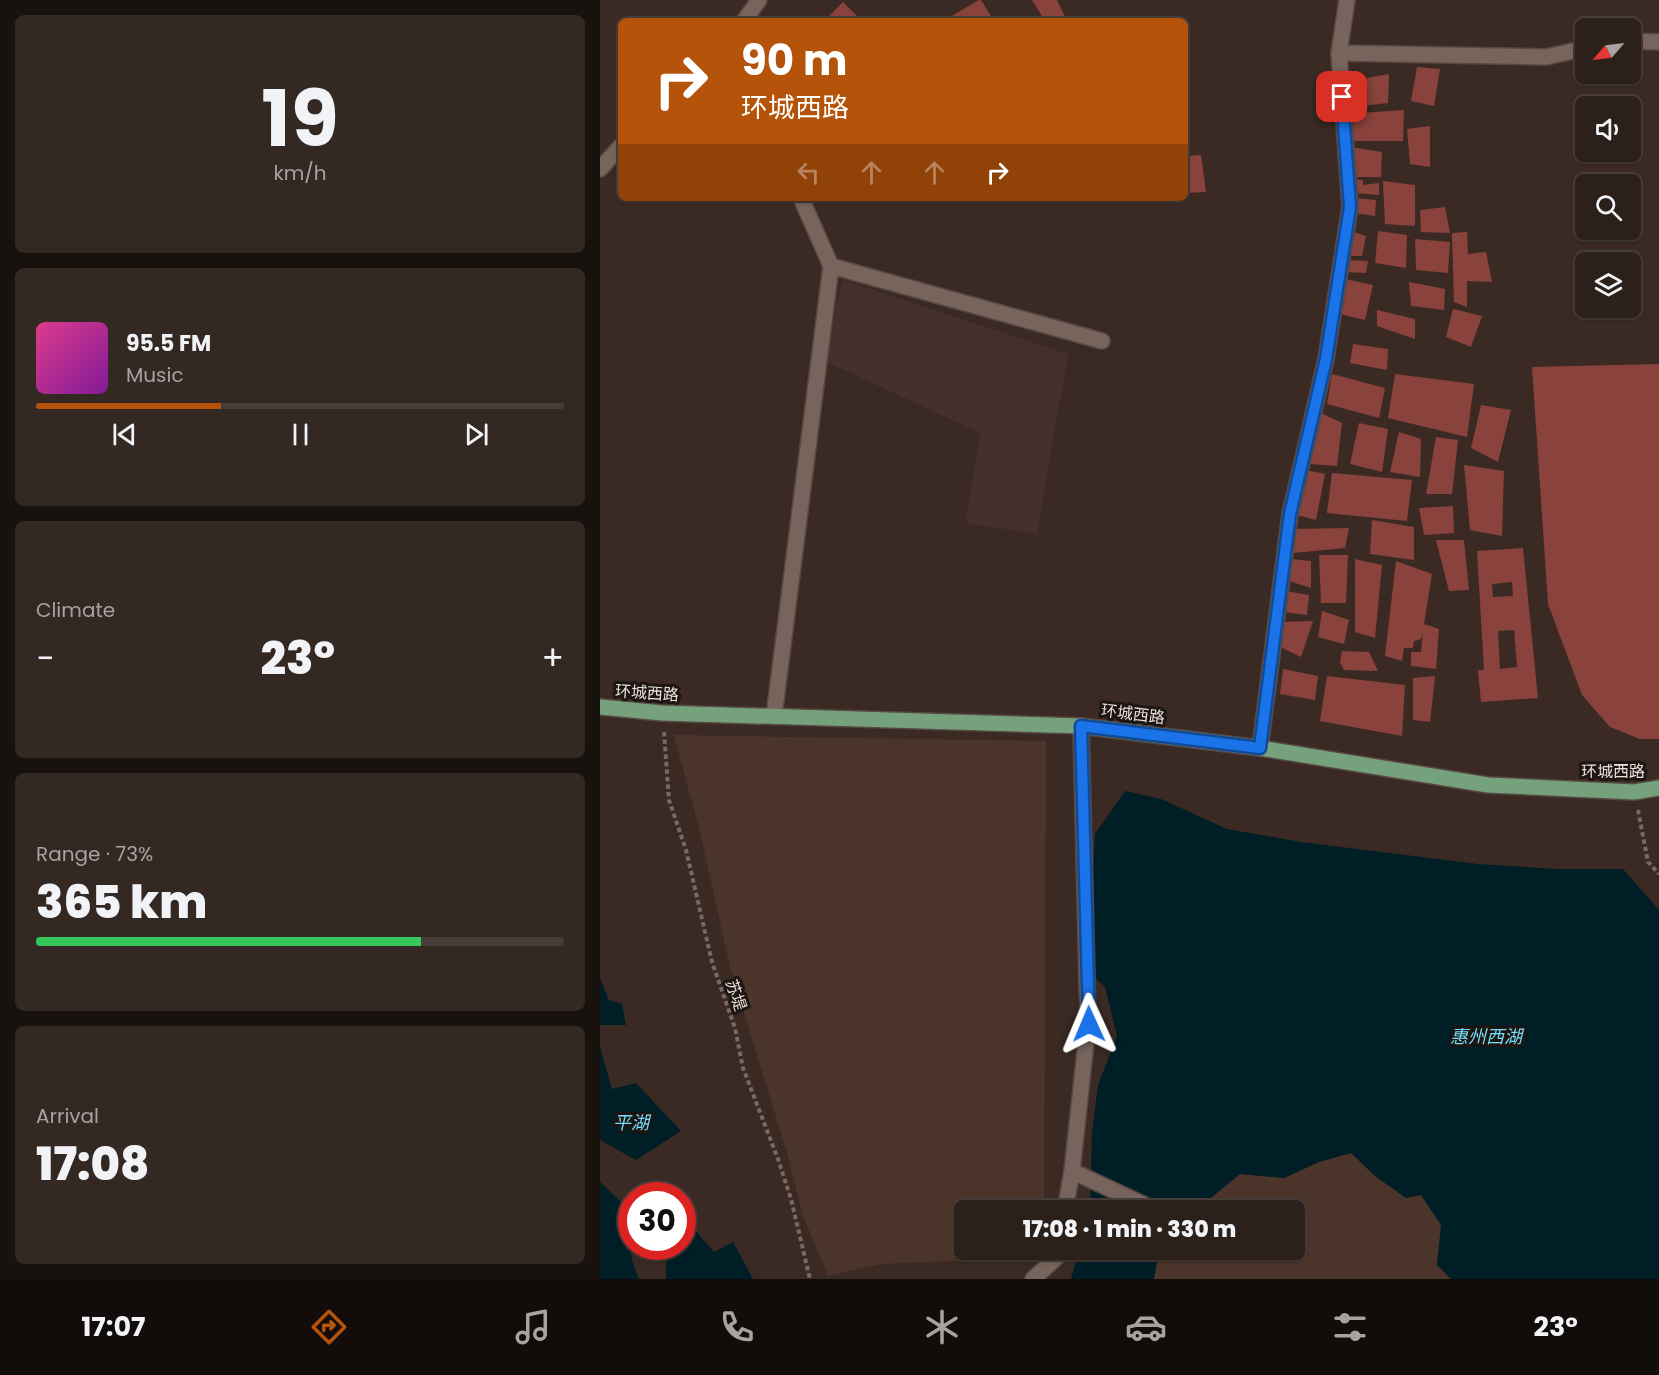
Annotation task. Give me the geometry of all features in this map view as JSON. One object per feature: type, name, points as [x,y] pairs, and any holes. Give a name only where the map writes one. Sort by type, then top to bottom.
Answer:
[{"type":"main road","name":"环城西路","points":[[600,707],[662,713],[1081,726],[1260,748],[1488,785],[1634,792],[1659,788]]},
{"type":"street","points":[[746,18],[759,0]]},
{"type":"street","points":[[1260,748],[1290,514],[1326,359],[1350,207],[1339,53],[1347,0]]},
{"type":"street","points":[[1641,41],[1659,42]]},
{"type":"street","points":[[1339,53],[1546,57],[1575,50]]},
{"type":"street","points":[[600,169],[618,149]]},
{"type":"street","points":[[774,716],[831,266],[802,201]]},
{"type":"street","points":[[831,266],[1102,341]]},
{"type":"street","points":[[1067,1200],[1089,1024],[1081,726]]},
{"type":"street","points":[[1072,1171],[1134,1200]]},
{"type":"street","points":[[1033,1279],[1054,1260]]},
{"type":"path","name":"苏堤","points":[[662,713],[669,800],[686,850],[712,962],[735,1029],[743,1068],[782,1169],[810,1279]]},
{"type":"path","points":[[1634,792],[1648,861],[1659,874]]},
{"type":"shaded area","points":[[843,280],[1068,354],[1037,534],[966,523],[980,433],[823,360]]},
{"type":"shaded area","points":[[674,735],[1046,741],[1044,1200],[954,1200],[954,1260],[978,1260],[880,1264],[828,1276],[803,1216],[788,1156],[730,967],[700,832]]},
{"type":"shaded area","points":[[1351,1153],[1375,1176],[1406,1198],[1420,1194],[1441,1225],[1438,1265],[1451,1279],[1154,1279],[1157,1260],[1305,1260],[1305,1200],[1208,1200],[1240,1174],[1284,1178],[1319,1162]]},
{"type":"water","name":"惠州西湖","points":[[1125,791],[1161,799],[1227,829],[1301,842],[1478,864],[1557,869],[1623,869],[1659,910],[1659,1279],[1451,1279],[1437,1265],[1441,1225],[1421,1195],[1406,1198],[1375,1176],[1351,1153],[1319,1162],[1284,1178],[1240,1174],[1208,1200],[1090,1200],[1092,1133],[1098,1085],[1117,1036],[1105,987],[1088,971],[1095,834]]},
{"type":"water","points":[[600,978],[609,1000],[622,1004],[626,1025],[600,1025]]},
{"type":"water","name":"平湖","points":[[600,1047],[612,1089],[636,1083],[681,1131],[636,1160],[600,1140]]},
{"type":"water","points":[[600,1182],[618,1199],[618,1260],[632,1260],[639,1279],[600,1279]]},
{"type":"water","points":[[696,1231],[714,1252],[733,1242],[753,1279],[666,1279],[666,1260],[696,1260]]},
{"type":"water","points":[[1076,1260],[1157,1260],[1154,1279],[1071,1279]]},
{"type":"building","points":[[981,0],[992,18],[948,18]]},
{"type":"building","points":[[1032,0],[1057,0],[1065,17],[1043,18]]},
{"type":"building","points":[[843,2],[859,18],[827,18]]},
{"type":"building","points":[[1417,67],[1440,69],[1434,106],[1411,101]]},
{"type":"building","points":[[1389,74],[1388,103],[1352,107],[1349,81]]},
{"type":"building","points":[[1404,110],[1403,141],[1350,141],[1346,114]]},
{"type":"building","points":[[1430,126],[1430,167],[1410,164],[1407,129]]},
{"type":"building","points":[[1350,147],[1382,152],[1381,177],[1353,177]]},
{"type":"building","points":[[1201,155],[1206,192],[1188,193],[1188,156]]},
{"type":"building","points":[[1351,179],[1363,180],[1363,185],[1379,183],[1379,195],[1354,193]]},
{"type":"building","points":[[1383,181],[1415,185],[1415,226],[1385,224]]},
{"type":"building","points":[[1354,198],[1376,200],[1375,216],[1354,213]]},
{"type":"building","points":[[1445,207],[1450,233],[1421,232],[1420,210]]},
{"type":"building","points":[[1351,231],[1366,236],[1362,256],[1349,256]]},
{"type":"building","points":[[1378,231],[1407,235],[1406,268],[1375,263]]},
{"type":"building","points":[[1467,232],[1468,254],[1486,252],[1492,282],[1467,281],[1467,307],[1454,302],[1452,233]]},
{"type":"building","points":[[1415,239],[1450,242],[1448,273],[1416,270]]},
{"type":"building","points":[[1345,260],[1368,261],[1366,273],[1345,272]]},
{"type":"building","points":[[1345,279],[1373,285],[1365,320],[1340,314]]},
{"type":"building","points":[[1409,282],[1445,289],[1444,310],[1411,306]]},
{"type":"building","points":[[1453,309],[1482,316],[1471,347],[1446,337]]},
{"type":"building","points":[[1377,310],[1415,319],[1415,339],[1377,326]]},
{"type":"building","points":[[1353,344],[1388,349],[1387,370],[1350,363]]},
{"type":"building","points":[[1659,364],[1659,739],[1640,739],[1610,727],[1582,695],[1548,604],[1532,367]]},
{"type":"building","points":[[1332,374],[1385,388],[1379,418],[1327,404]]},
{"type":"building","points":[[1395,374],[1474,384],[1467,437],[1388,418]]},
{"type":"building","points":[[1481,405],[1511,410],[1498,462],[1471,448]]},
{"type":"building","points":[[1321,413],[1342,423],[1337,466],[1310,464]]},
{"type":"building","points":[[1359,423],[1388,429],[1382,472],[1350,464]]},
{"type":"building","points":[[1399,432],[1421,439],[1420,477],[1390,472]]},
{"type":"building","points":[[1436,437],[1458,440],[1452,494],[1426,494]]},
{"type":"building","points":[[1464,465],[1504,471],[1502,536],[1470,530]]},
{"type":"building","points":[[1306,470],[1325,474],[1316,520],[1297,515]]},
{"type":"building","points":[[1332,473],[1412,480],[1407,521],[1327,513]]},
{"type":"building","points":[[1453,506],[1454,533],[1424,535],[1419,508]]},
{"type":"building","points":[[1372,520],[1414,527],[1414,560],[1370,554]]},
{"type":"building","points":[[1349,528],[1345,548],[1293,553],[1293,529]]},
{"type":"building","points":[[1436,540],[1464,540],[1469,590],[1449,591]]},
{"type":"building","points":[[1523,548],[1538,698],[1481,702],[1478,670],[1484,670],[1477,551]],"holes":[[[1512,582],[1513,596],[1493,597],[1492,584]],[[1514,630],[1517,667],[1500,669],[1498,631]]]},
{"type":"building","points":[[1319,555],[1348,555],[1346,603],[1321,603]]},
{"type":"building","points":[[1291,559],[1311,561],[1311,588],[1289,581]]},
{"type":"building","points":[[1355,559],[1382,565],[1375,638],[1355,632]]},
{"type":"building","points":[[1396,561],[1432,574],[1424,624],[1439,629],[1436,669],[1411,666],[1411,652],[1421,652],[1423,631],[1421,639],[1414,641],[1413,648],[1404,648],[1402,661],[1385,656]]},
{"type":"building","points":[[1285,591],[1309,595],[1307,615],[1283,612]]},
{"type":"building","points":[[1322,611],[1349,620],[1344,644],[1318,637]]},
{"type":"building","points":[[1313,621],[1301,657],[1282,648],[1283,622]]},
{"type":"building","points":[[1342,651],[1369,652],[1378,671],[1344,670],[1340,662]]},
{"type":"building","points":[[1283,669],[1318,676],[1315,700],[1280,694]]},
{"type":"building","points":[[1327,676],[1405,685],[1402,736],[1320,721]]},
{"type":"building","points":[[1435,676],[1430,722],[1413,720],[1413,678]]},
{"type":"route","points":[[1089,1024],[1081,726],[1260,748],[1290,514],[1326,359],[1350,207],[1342,97]]}]
